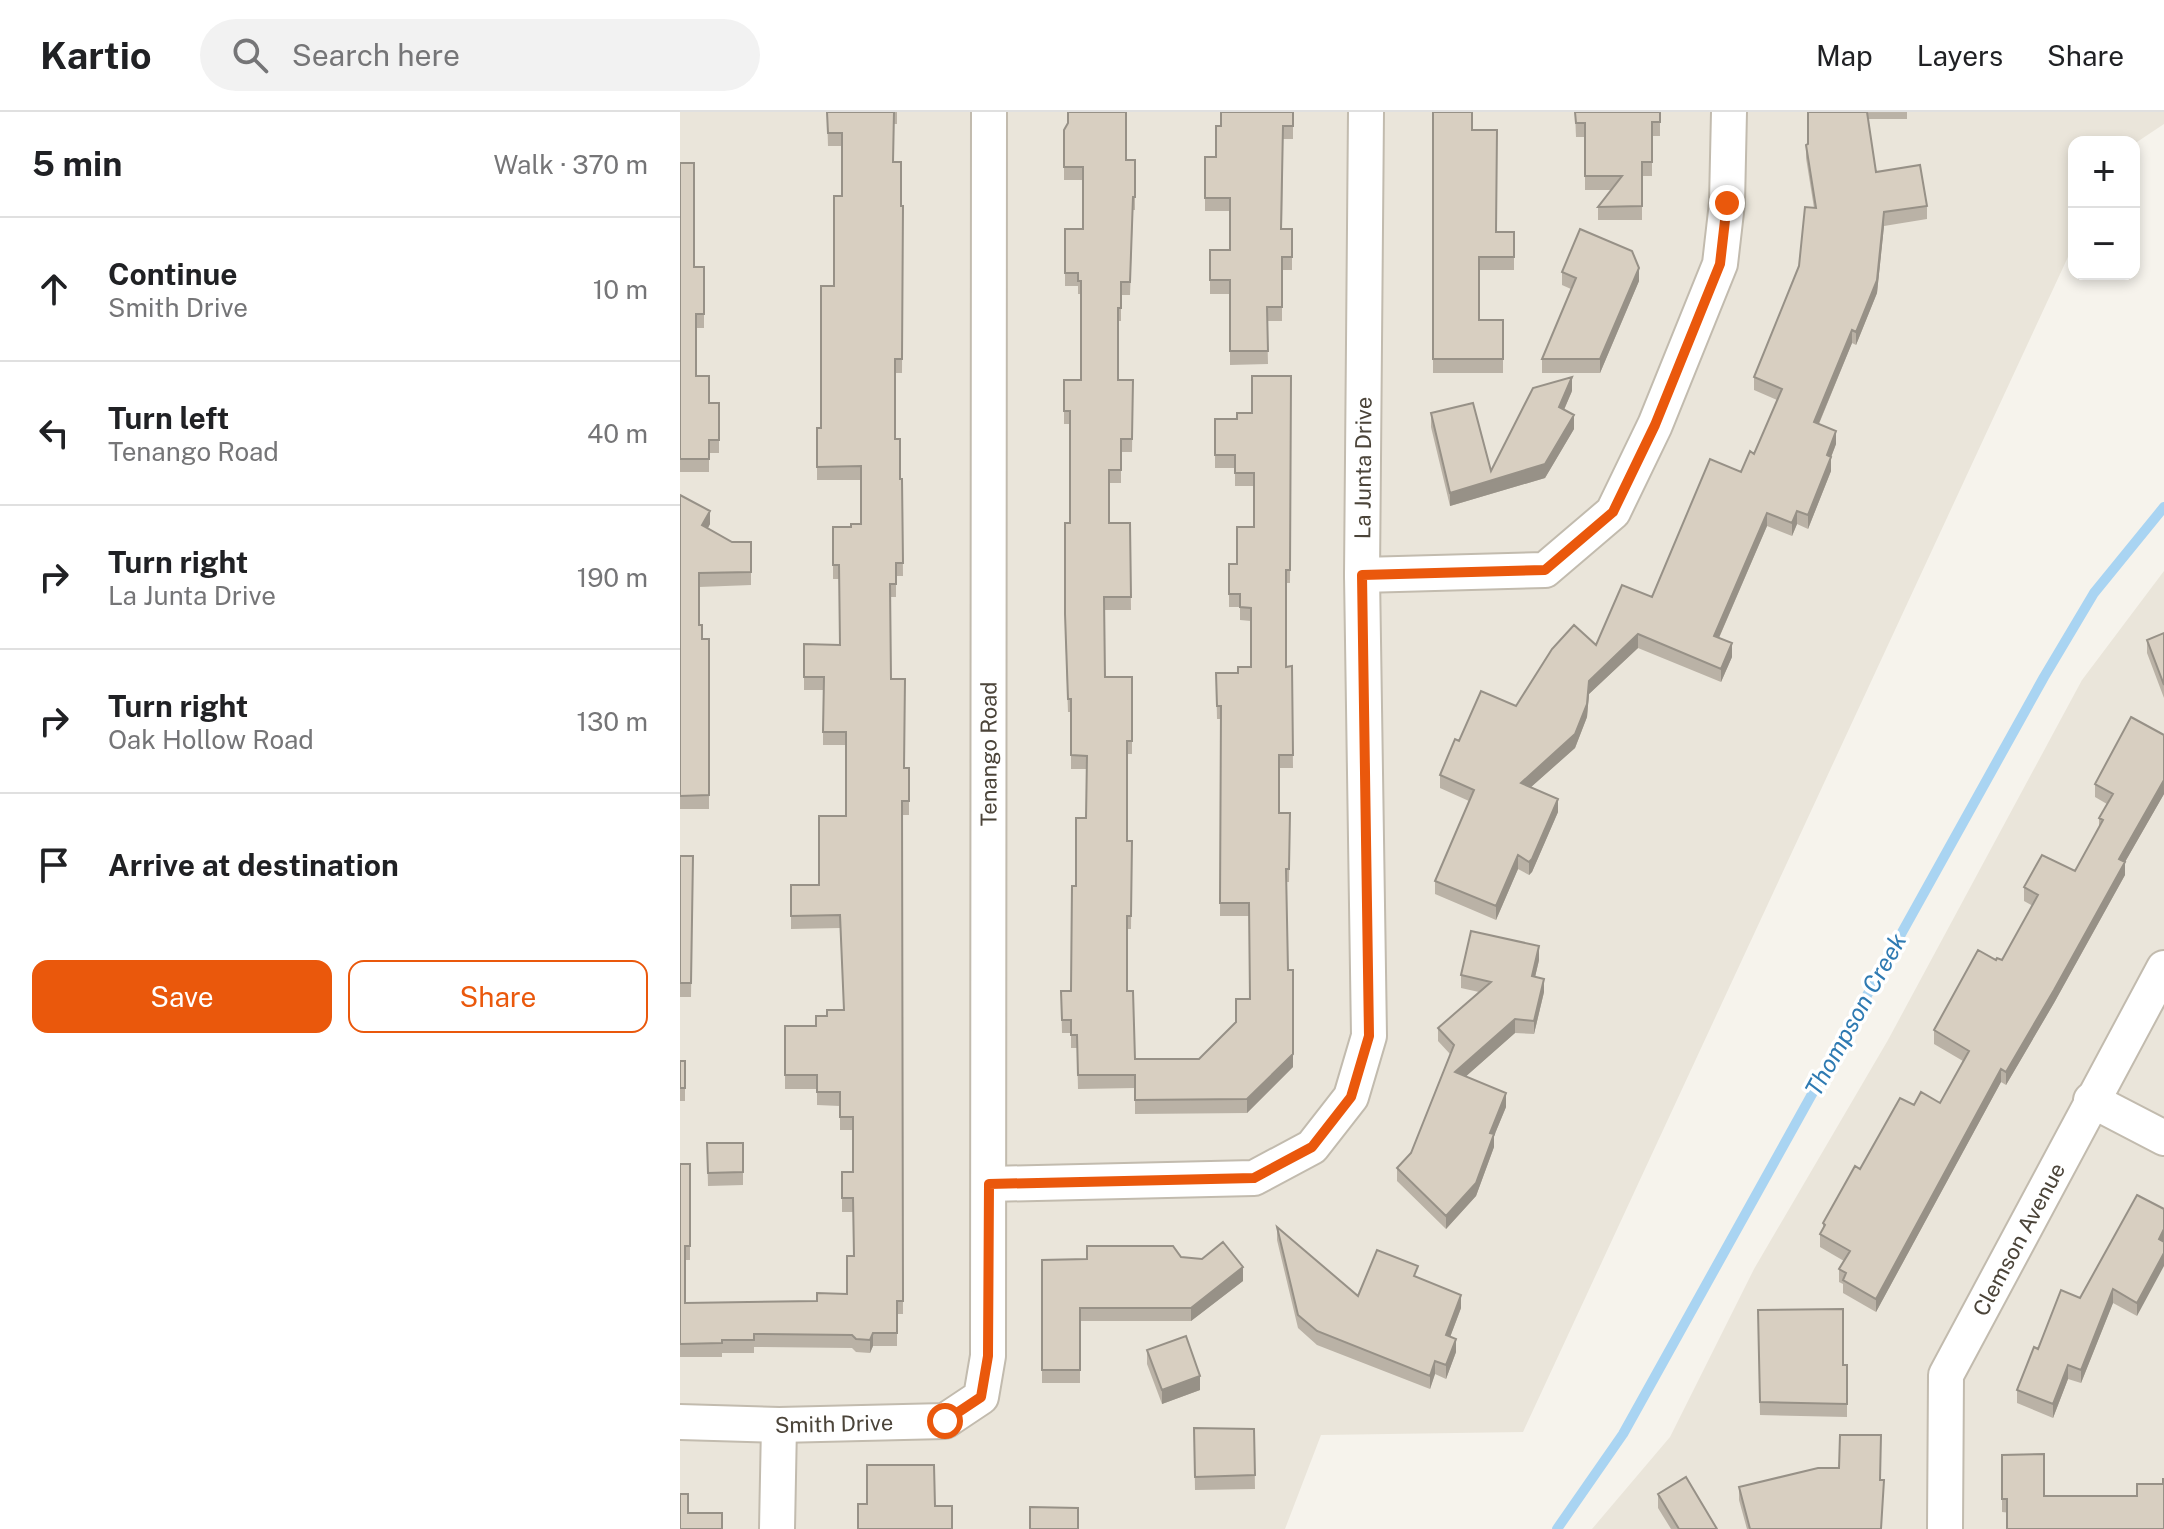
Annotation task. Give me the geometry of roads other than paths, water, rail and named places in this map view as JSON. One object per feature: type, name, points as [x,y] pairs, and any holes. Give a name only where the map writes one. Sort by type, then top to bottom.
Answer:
[{"type":"street","name":"Tenango Road","points":[[981,1397],[988,1356],[989,112]]},
{"type":"street","name":"La Junta Drive","points":[[989,1184],[1254,1178],[1312,1147],[1351,1097],[1369,1036],[1362,575],[1366,112]]},
{"type":"street","points":[[1362,575],[1545,570],[1613,512],[1655,425],[1720,264],[1727,203],[1729,112]]},
{"type":"street","name":"Clemson Avenue","points":[[1945,1529],[1946,1375],[2164,968]]},
{"type":"street","points":[[2091,1100],[2164,1138]]},
{"type":"street","name":"Smith Drive","points":[[680,1422],[779,1425],[945,1421],[981,1397]]},
{"type":"street","points":[[777,1529],[779,1425]]},
{"type":"waterway","name":"Thompson Creek","points":[[1557,1529],[1623,1434],[2044,677],[2094,593],[2164,507]]}]
